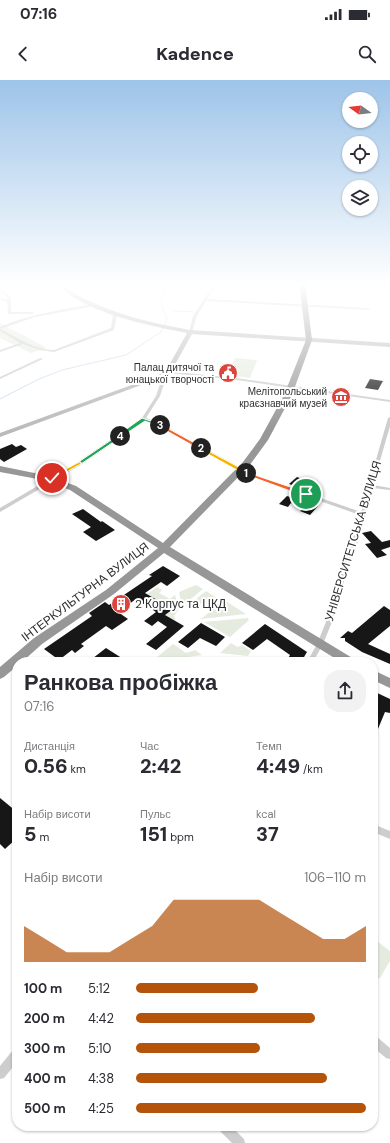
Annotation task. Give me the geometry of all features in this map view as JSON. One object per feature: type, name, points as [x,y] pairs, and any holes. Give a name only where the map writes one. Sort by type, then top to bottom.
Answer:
[{"type":"highway","name":"ІНТЕРКУЛЬТУРНА ВУЛИЦЯ","points":[[20,657],[38,641],[110,592],[164,548],[246,464],[264,440],[292,386],[309,340],[308,332]]},
{"type":"highway","points":[[0,468],[52,478],[72,488],[164,548],[342,657]]},
{"type":"highway","name":"ІНТЕРКУЛЬТУРНА ВУЛИЦЯ","points":[[0,674],[12,664]]},
{"type":"highway","points":[[378,677],[390,683]]},
{"type":"main road","points":[[0,435],[161,376],[168,372],[190,332],[390,345]]},
{"type":"street","points":[[4,332],[22,343],[49,352],[108,332]]},
{"type":"street","points":[[0,351],[22,343]]},
{"type":"street","points":[[0,378],[41,359]]},
{"type":"street","points":[[168,372],[292,386],[390,401]]},
{"type":"street","points":[[0,510],[52,478],[77,465],[144,419],[158,396],[163,381],[161,376]]},
{"type":"street","name":"УНІВЕРСИТЕТСЬКА ВУЛИЦЯ","points":[[313,657],[329,622],[344,571],[354,545],[390,418]]},
{"type":"street","points":[[144,419],[156,423],[239,470],[363,514]]},
{"type":"street","points":[[371,486],[390,489]]},
{"type":"street","points":[[378,830],[390,835]]},
{"type":"street","points":[[378,1045],[390,1054]]},
{"type":"street","points":[[0,1074],[12,1060]]},
{"type":"street","points":[[228,1131],[240,1143]]},
{"type":"shaded area","points":[[0,332],[16,332],[47,348],[31,353],[0,338]]},
{"type":"shaded area","points":[[235,358],[257,360],[250,378],[235,376],[238,369],[230,368]]},
{"type":"shaded area","points":[[196,585],[203,589],[182,606],[179,592]]},
{"type":"shaded area","points":[[157,587],[162,590],[159,593],[170,599],[175,595],[179,609],[174,616],[176,621],[165,615],[172,609],[147,594]]},
{"type":"shaded area","points":[[206,591],[220,600],[210,609],[195,600]]},
{"type":"shaded area","points":[[224,600],[246,614],[201,619]]},
{"type":"shaded area","points":[[248,618],[249,620],[230,637],[204,622]]},
{"type":"shaded area","points":[[231,643],[238,647],[242,645],[251,651],[248,656],[220,653]]},
{"type":"shaded area","points":[[173,644],[186,653],[195,650],[202,655],[188,657],[157,657]]},
{"type":"shaded area","points":[[378,942],[390,951],[390,961],[380,978],[378,979]]},
{"type":"building","points":[[370,379],[383,381],[378,390],[365,388]]},
{"type":"building","points":[[12,444],[16,447],[21,445],[27,449],[4,462],[0,459],[0,449]]},
{"type":"building","points":[[297,477],[314,484],[308,491],[289,484]]},
{"type":"building","points":[[287,496],[318,506],[310,515],[300,511],[304,508],[291,503],[288,507],[279,504]]},
{"type":"building","points":[[83,509],[115,530],[96,541],[83,532],[91,527],[72,514]]},
{"type":"building","points":[[371,531],[382,542],[390,540],[390,547],[381,550],[387,555],[377,558],[365,544],[371,543],[362,533]]},
{"type":"building","points":[[163,566],[180,576],[167,586],[161,582],[145,593],[173,609],[165,615],[184,626],[156,650],[146,644],[167,627],[158,621],[152,626],[144,621],[156,612],[136,599],[118,612],[128,619],[112,630],[106,626],[81,644],[84,646],[75,653],[72,650],[63,657],[55,657],[44,649],[92,616],[89,613],[105,602],[109,605],[152,576],[149,575]]},
{"type":"building","points":[[384,606],[390,610],[390,626],[368,644],[390,654],[390,664],[378,659],[378,657],[374,657],[362,652],[345,641],[345,638],[340,638],[348,631],[352,633]]},
{"type":"building","points":[[201,623],[225,637],[216,646],[200,638],[188,648],[178,642]]},
{"type":"building","points":[[265,624],[307,652],[304,657],[289,657],[290,655],[267,639],[253,650],[242,643]]},
{"type":"building","points":[[106,648],[120,657],[94,657]]},
{"type":"building","points":[[378,693],[390,699],[390,713],[385,712],[378,729]]},
{"type":"building","points":[[0,798],[12,808],[12,843],[5,849],[0,844]]},
{"type":"waterway","points":[[0,399],[39,379],[62,370],[126,355],[161,332]]},
{"type":"place","name":"Палац дитячої та юнацької творчості","points":[[228,373]]},
{"type":"place","name":"Мелітопольський краєзнавчий музей","points":[[341,397]]},
{"type":"place","name":"2 Корпус та ЦКД","points":[[121,604]]},
{"type":"route","points":[[52,478],[77,465],[144,419],[156,423],[239,470],[306,494]]}]
